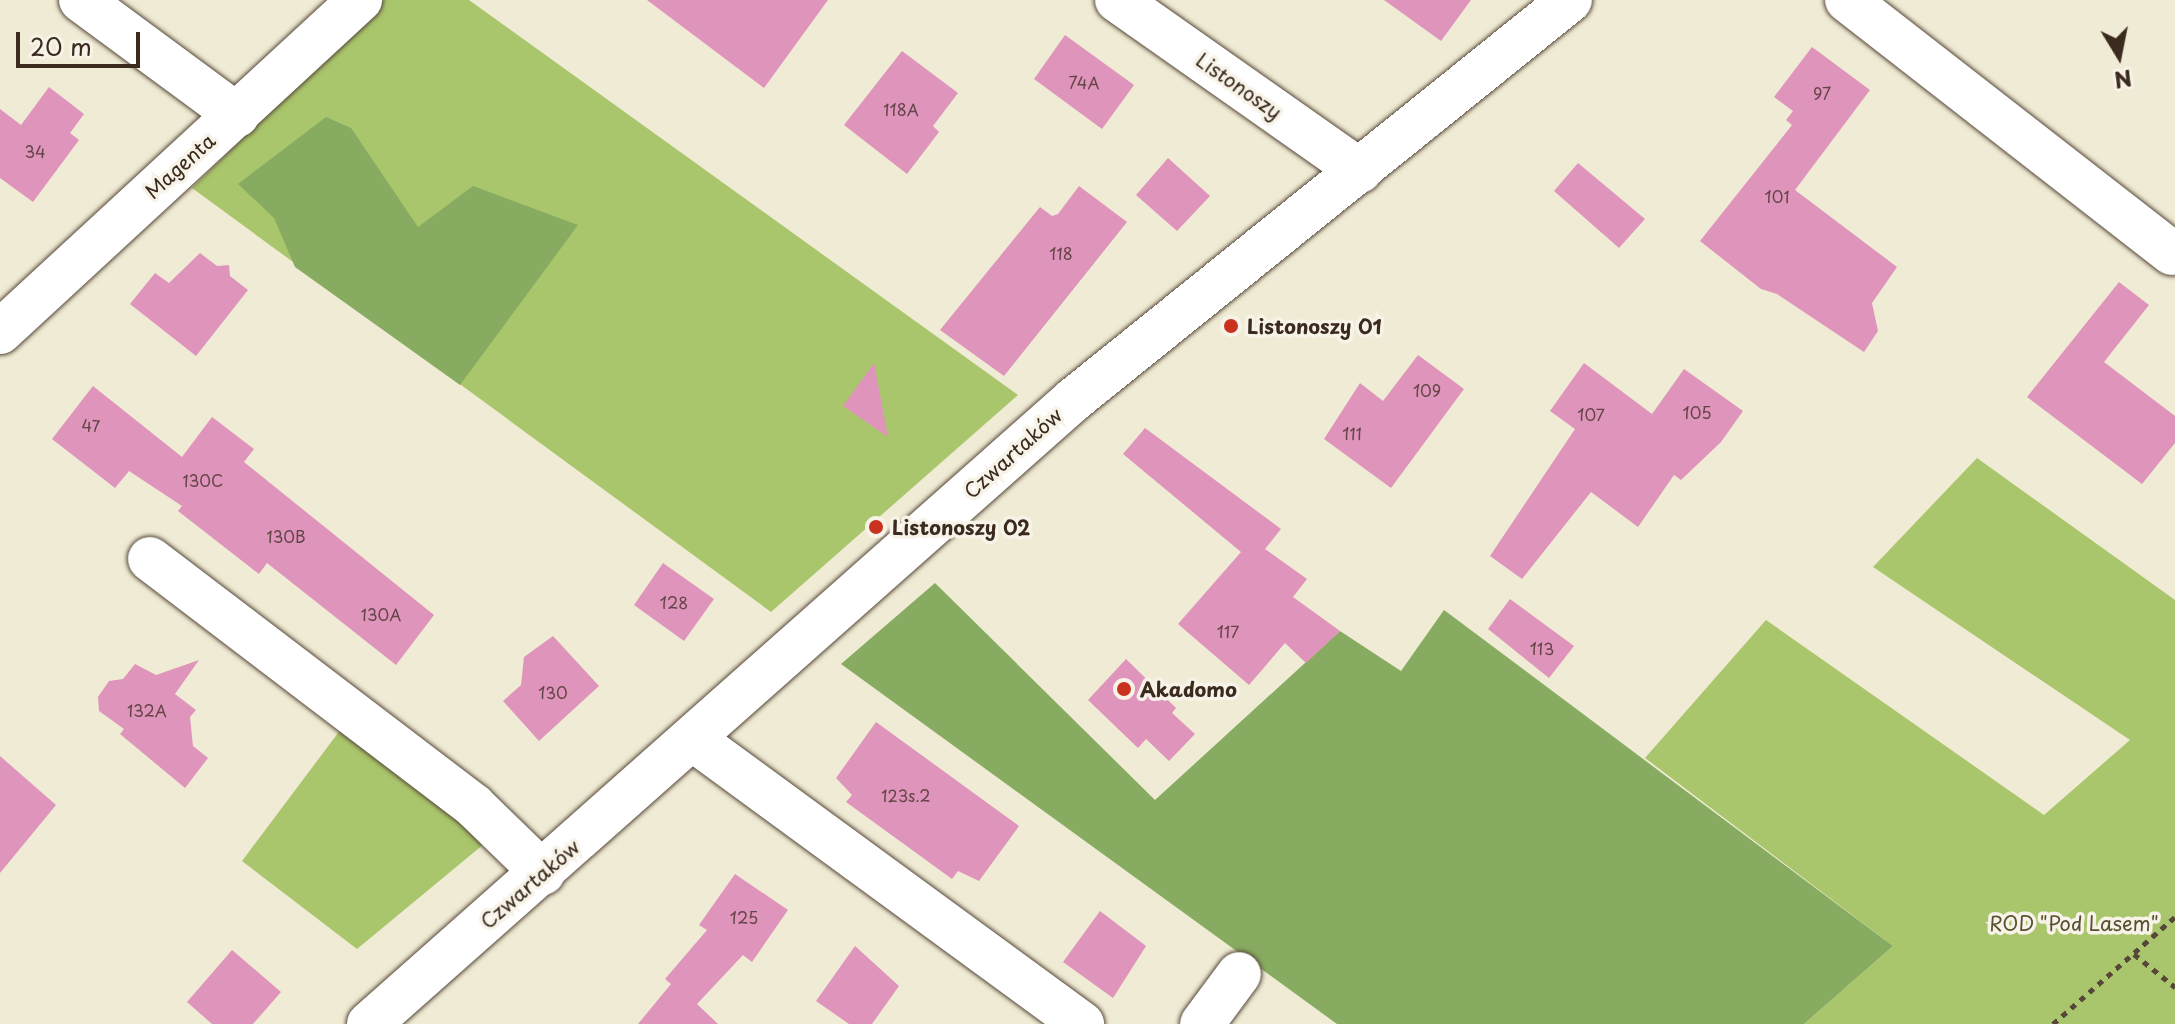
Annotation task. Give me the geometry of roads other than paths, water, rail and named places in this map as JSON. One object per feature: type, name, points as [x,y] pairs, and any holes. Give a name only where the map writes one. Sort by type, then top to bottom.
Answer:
[{"type":"street","points":[[81,0],[237,115]]},
{"type":"street","name":"Magenta","points":[[0,332],[360,0]]},
{"type":"street","name":"Listonoszy","points":[[1117,0],[1360,171]]},
{"type":"street","name":"Czwartaków","points":[[369,1024],[694,740],[1073,400],[1570,0]]},
{"type":"street","points":[[1847,0],[2172,253]]},
{"type":"street","points":[[150,559],[474,806],[543,873]]},
{"type":"street","points":[[694,740],[1082,1024]]},
{"type":"street","points":[[1202,1024],[1239,974]]},
{"type":"place","name":"Listonoszy 01","points":[[1231,326]]},
{"type":"place","name":"Listonoszy 02","points":[[876,527]]},
{"type":"place","name":"Akadomo","points":[[1124,689]]},
{"type":"park label","name":"ROD \"Pod Lasem\"","points":[[2074,923]]}]
